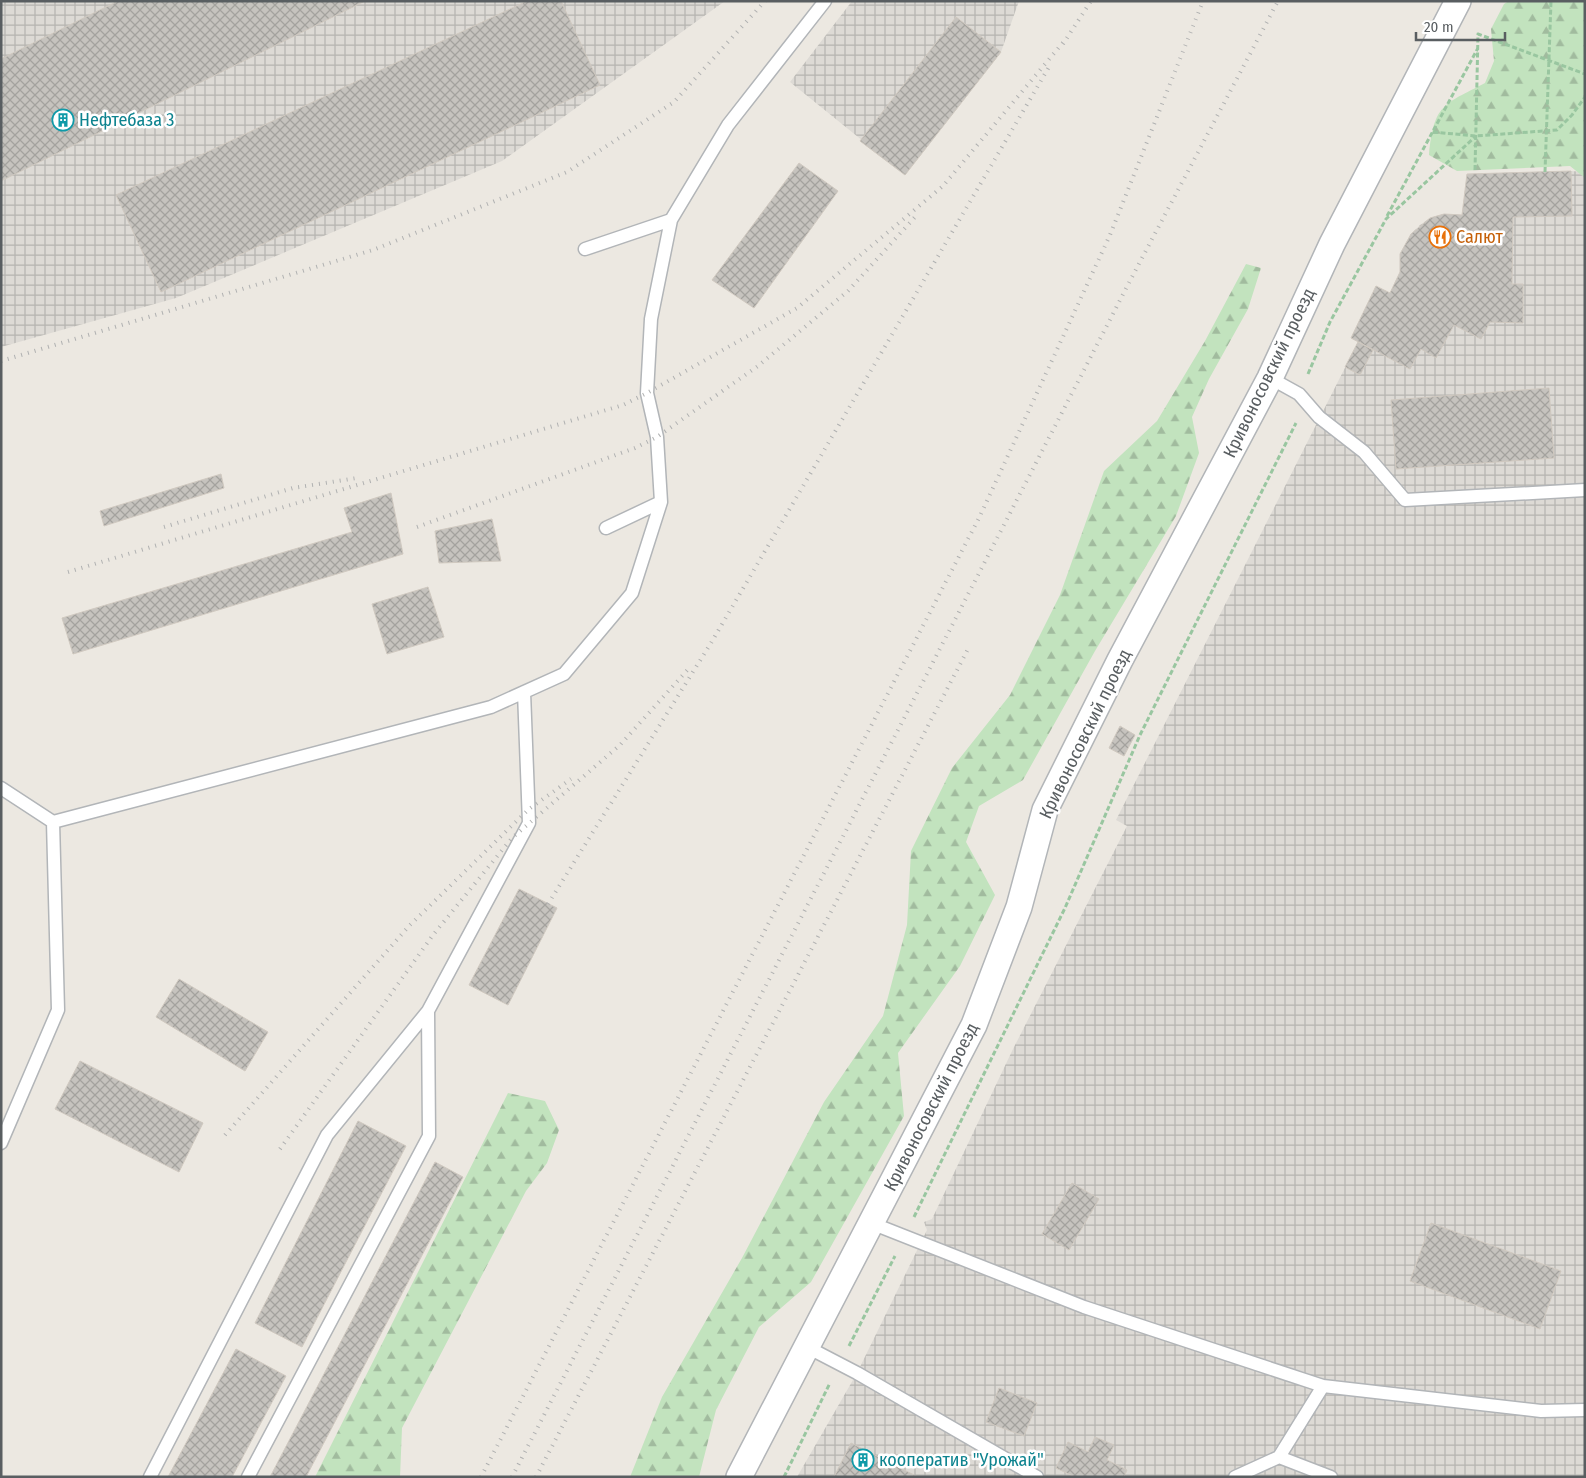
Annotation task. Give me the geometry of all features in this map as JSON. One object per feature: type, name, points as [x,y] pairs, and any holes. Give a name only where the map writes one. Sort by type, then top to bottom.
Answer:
[{"type":"street","name":"Кривоносовский проезд","points":[[739,1477],[974,1025],[1019,907],[1045,810],[1120,660],[1270,378],[1332,244],[1458,1]]},
{"type":"lane","points":[[1,788],[53,822],[491,707],[564,674],[632,593],[662,502],[657,437],[647,393],[651,319],[671,220],[728,126],[826,1]]},
{"type":"lane","points":[[585,250],[671,220]]},
{"type":"lane","points":[[1270,378],[1299,394],[1319,417],[1364,452],[1405,500],[1585,490]]},
{"type":"lane","points":[[606,528],[662,502]]},
{"type":"lane","points":[[150,1477],[326,1135],[428,1011],[529,823],[524,692]]},
{"type":"lane","points":[[1,1143],[58,1010],[53,822]]},
{"type":"lane","points":[[248,1477],[429,1136],[428,1011]]},
{"type":"lane","points":[[872,1223],[1084,1306],[1322,1386],[1542,1411],[1585,1410]]},
{"type":"lane","points":[[807,1348],[840,1364],[1037,1477]]},
{"type":"lane","points":[[1235,1477],[1279,1457],[1322,1386]]},
{"type":"lane","points":[[1279,1457],[1331,1477]]},
{"type":"path","points":[[1545,172],[1551,1]]},
{"type":"path","points":[[1475,170],[1478,34],[1585,74]]},
{"type":"path","points":[[784,1477],[1066,908],[1140,735],[1297,422],[1299,394],[1330,322],[1478,47]]},
{"type":"path","points":[[1433,132],[1476,136],[1557,130],[1585,97]]},
{"type":"path","points":[[1386,219],[1476,136]]},
{"type":"shaded area","points":[[1,1],[725,1],[502,161],[176,298],[1,347]]},
{"type":"shaded area","points":[[852,1],[1019,1],[1001,52],[905,175],[790,82]]},
{"type":"shaded area","points":[[1585,172],[1585,1477],[797,1477],[857,1373],[927,1230],[924,1222],[932,1219],[1013,1049],[1127,826],[1116,820],[1358,342],[1351,338],[1376,286],[1390,293],[1400,272],[1400,254],[1411,234],[1420,225],[1430,218],[1444,214],[1462,215],[1467,174]]},
{"type":"green space","points":[[1509,1],[1585,1],[1585,178],[1570,166],[1457,171],[1429,155],[1434,125],[1443,108],[1459,96],[1485,83],[1494,61],[1491,29],[1504,4]]},
{"type":"green space","points":[[1246,264],[1261,268],[1248,309],[1209,379],[1192,417],[1199,453],[1176,516],[1095,651],[1023,780],[979,806],[966,842],[995,895],[960,966],[898,1053],[904,1116],[811,1282],[759,1327],[716,1410],[699,1477],[630,1477],[662,1397],[742,1258],[824,1102],[883,1016],[907,925],[911,851],[952,768],[1010,695],[1060,595],[1104,471],[1157,421],[1205,341]]},
{"type":"green space","points":[[508,1093],[545,1101],[559,1130],[547,1163],[526,1191],[402,1428],[400,1477],[315,1477]]},
{"type":"building","name":"Нефтебаза 3","points":[[118,1],[365,1],[1,181],[1,59]]},
{"type":"building","points":[[527,1],[561,1],[600,85],[161,292],[116,195]]},
{"type":"building","points":[[956,17],[1001,52],[905,175],[860,141]]},
{"type":"building","points":[[799,163],[838,191],[754,308],[712,280]]},
{"type":"building","points":[[1571,171],[1572,216],[1513,217],[1512,284],[1523,284],[1523,323],[1490,322],[1481,339],[1454,325],[1436,358],[1421,349],[1410,369],[1351,338],[1376,286],[1390,293],[1400,272],[1400,254],[1411,234],[1430,218],[1444,214],[1462,215],[1467,174]]},
{"type":"building","points":[[1358,342],[1373,350],[1360,375],[1345,367]]},
{"type":"building","points":[[1549,388],[1554,458],[1396,469],[1391,400]]},
{"type":"building","points":[[221,474],[224,488],[104,526],[100,511]]},
{"type":"building","points":[[391,493],[403,554],[73,654],[62,618],[352,532],[344,508]]},
{"type":"building","points":[[492,519],[501,561],[439,563],[435,531]]},
{"type":"building","points":[[428,587],[444,637],[387,654],[372,604]]},
{"type":"building","points":[[1120,726],[1135,735],[1124,756],[1109,748]]},
{"type":"building","points":[[519,889],[557,908],[508,1005],[469,985]]},
{"type":"building","points":[[179,979],[268,1032],[245,1071],[156,1017]]},
{"type":"building","points":[[80,1061],[203,1123],[179,1172],[55,1109]]},
{"type":"building","points":[[358,1121],[406,1146],[302,1347],[255,1323]]},
{"type":"building","points":[[435,1162],[463,1177],[306,1477],[270,1477]]},
{"type":"building","points":[[1072,1183],[1099,1199],[1069,1250],[1042,1234]]},
{"type":"building","points":[[1431,1223],[1561,1271],[1540,1329],[1410,1281]]},
{"type":"building","points":[[236,1349],[286,1376],[232,1477],[168,1477]]},
{"type":"building","points":[[999,1388],[1037,1403],[1024,1436],[986,1422]]},
{"type":"building","points":[[1095,1437],[1114,1445],[1107,1460],[1127,1470],[1124,1477],[1075,1477],[1056,1468],[1068,1442],[1088,1452]]},
{"type":"building","name":"кооператив \"Урожай\"","points":[[851,1443],[918,1477],[834,1477]]},
{"type":"railway","points":[[1,361],[373,250],[567,172],[674,102],[765,1]]},
{"type":"railway","points":[[1063,44],[1091,1]]},
{"type":"railway","points":[[481,1477],[980,516],[1110,235],[1203,1]]},
{"type":"railway","points":[[512,1477],[1132,277],[1278,1]]},
{"type":"railway","points":[[68,572],[623,405],[647,393],[797,308],[943,186],[1066,39]]},
{"type":"railway","points":[[548,904],[711,643],[1049,67]]},
{"type":"railway","points":[[417,527],[635,448],[657,437],[758,366],[848,291],[916,216]]},
{"type":"railway","points":[[164,527],[293,488],[357,478]]},
{"type":"railway","points":[[536,1477],[968,649]]},
{"type":"railway","points":[[280,1149],[433,935],[512,838],[620,745],[691,666]]},
{"type":"railway","points":[[225,1135],[409,926],[529,809],[571,779]]},
{"type":"place","name":"Нефтебаза 3","points":[[63,120]]},
{"type":"place","name":"Салют","points":[[1440,237]]},
{"type":"place","name":"кооператив \"Урожай\"","points":[[863,1460]]}]
